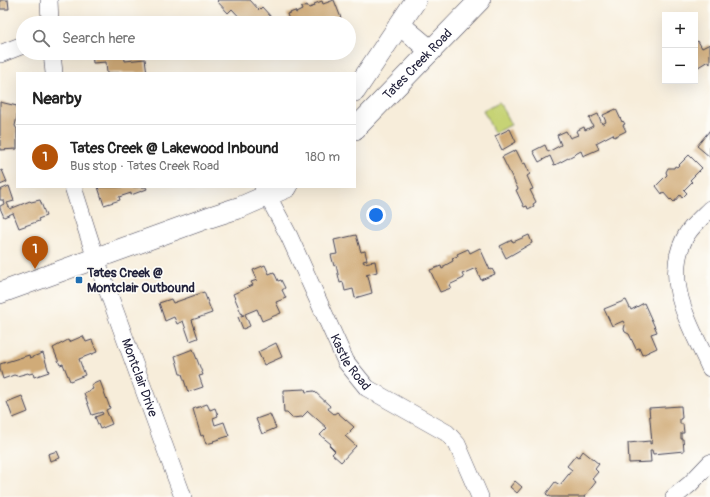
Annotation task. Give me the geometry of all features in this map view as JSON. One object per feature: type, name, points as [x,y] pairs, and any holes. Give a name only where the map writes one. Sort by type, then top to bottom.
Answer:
[{"type":"main road","points":[[356,90],[416,0]]},
{"type":"main road","name":"Tates Creek Road","points":[[356,128],[480,0]]},
{"type":"main road","points":[[400,24],[431,51]]},
{"type":"main road","points":[[0,294],[207,218],[241,208],[262,190],[279,188]]},
{"type":"street","points":[[49,0],[50,16]]},
{"type":"street","points":[[0,54],[16,48]]},
{"type":"street","points":[[53,60],[54,72]]},
{"type":"street","name":"Montclair Drive","points":[[73,188],[96,259],[183,497]]},
{"type":"street","name":"Kastle Road","points":[[262,190],[289,236],[346,362],[367,388],[447,433],[457,444],[480,497]]},
{"type":"street","points":[[710,209],[688,234],[680,249],[676,276],[679,297],[686,316],[710,368]]},
{"type":"street","points":[[674,497],[690,484],[710,462]]},
{"type":"green space","points":[[499,102],[511,125],[494,133],[483,110]]},
{"type":"building","points":[[0,0],[8,0],[9,9],[0,9]]},
{"type":"building","points":[[250,0],[259,10],[262,7],[270,16],[238,16],[232,9],[228,13],[217,1]]},
{"type":"building","points":[[334,0],[340,16],[288,16],[287,14],[295,11],[296,13],[307,5],[309,8],[322,1],[323,4]]},
{"type":"building","points":[[698,41],[702,48],[710,44],[710,64],[708,61],[698,67]]},
{"type":"building","points":[[93,60],[145,60],[147,72],[107,72],[106,62],[93,63]]},
{"type":"building","points":[[0,102],[16,106],[16,149],[0,150]]},
{"type":"building","points":[[616,109],[622,122],[623,121],[625,124],[623,125],[626,131],[614,137],[613,134],[596,143],[599,149],[583,156],[581,151],[554,165],[550,156],[539,162],[533,151],[545,145],[548,152],[561,145],[557,135],[566,131],[570,138],[578,135],[576,131],[584,127],[585,130],[593,126],[589,118],[598,114],[602,124],[606,122],[603,115]]},
{"type":"building","points":[[510,129],[516,142],[502,150],[495,136]]},
{"type":"building","points":[[710,130],[710,157],[697,146]]},
{"type":"building","points":[[516,150],[523,164],[525,163],[530,174],[527,176],[533,189],[530,190],[536,202],[533,204],[534,206],[528,209],[527,206],[524,207],[516,190],[518,189],[502,157]]},
{"type":"building","points":[[689,155],[702,168],[690,180],[692,182],[684,190],[687,193],[682,198],[680,195],[674,202],[671,199],[670,200],[663,192],[662,194],[656,186],[667,175],[666,172],[668,168],[674,168],[675,166],[677,167]]},
{"type":"building","points":[[2,170],[7,182],[0,185],[0,171]]},
{"type":"building","points":[[9,186],[14,201],[7,203],[10,209],[30,201],[40,200],[46,216],[38,219],[39,221],[19,228],[13,213],[4,217],[0,208],[0,206],[4,204],[3,200],[0,200],[0,190]]},
{"type":"building","points":[[98,188],[147,189],[131,195],[131,193],[119,197],[120,200],[104,205]]},
{"type":"building","points":[[356,235],[361,252],[365,251],[367,260],[363,261],[364,263],[375,261],[377,272],[366,275],[368,276],[372,293],[355,298],[353,289],[345,291],[343,282],[340,283],[336,265],[334,266],[331,255],[337,254],[334,240]]},
{"type":"building","points":[[529,235],[532,243],[506,258],[500,246],[512,240],[513,242]]},
{"type":"building","points":[[480,248],[490,270],[492,269],[495,274],[481,280],[476,268],[462,274],[464,278],[449,285],[451,288],[440,292],[430,270],[441,266],[442,269],[444,268],[444,266],[453,261],[452,258],[458,256],[457,254],[468,249],[470,253]]},
{"type":"building","points":[[265,265],[269,274],[274,272],[278,281],[281,280],[285,288],[282,290],[286,298],[276,302],[281,313],[262,321],[257,309],[245,314],[250,326],[243,329],[238,317],[244,315],[242,315],[233,294],[253,285],[251,282],[257,280],[253,270]]},
{"type":"building","points":[[204,292],[212,313],[192,320],[198,338],[190,341],[183,321],[177,324],[174,317],[165,321],[159,303],[171,299],[173,303]]},
{"type":"building","points":[[626,300],[631,310],[644,303],[657,332],[651,334],[657,348],[642,355],[639,348],[636,349],[629,334],[625,332],[625,325],[623,321],[612,326],[604,309]]},
{"type":"building","points":[[83,336],[86,342],[92,340],[97,352],[79,359],[85,375],[70,381],[63,364],[60,365],[53,348],[68,340],[69,342]]},
{"type":"building","points":[[276,343],[282,357],[264,365],[258,352]]},
{"type":"building","points":[[193,349],[203,375],[199,376],[203,387],[188,392],[182,374],[180,374],[175,356]]},
{"type":"building","points":[[43,353],[49,372],[34,377],[33,373],[28,373],[17,376],[14,375],[3,379],[0,364],[29,355],[30,358]]},
{"type":"building","points":[[100,381],[110,408],[106,410],[112,424],[100,429],[95,417],[103,414],[102,412],[92,415],[84,393],[93,389],[91,385]]},
{"type":"building","points":[[305,389],[306,392],[314,391],[330,406],[328,409],[334,414],[337,412],[354,427],[350,431],[351,432],[345,436],[356,446],[341,462],[332,454],[335,451],[329,445],[331,444],[320,435],[327,428],[308,411],[302,417],[292,418],[287,413],[284,413],[284,390]]},
{"type":"building","points":[[22,396],[28,412],[13,418],[7,402]]},
{"type":"building","points":[[207,404],[210,410],[215,408],[218,416],[213,418],[215,425],[224,422],[229,436],[206,444],[203,435],[201,436],[193,409]]},
{"type":"building","points":[[681,406],[682,418],[680,419],[680,424],[683,424],[684,433],[681,433],[681,439],[683,439],[684,451],[653,454],[652,450],[650,450],[651,462],[629,463],[628,443],[650,441],[650,444],[652,443],[649,408]]},
{"type":"building","points":[[270,414],[276,428],[262,434],[256,419]]},
{"type":"building","points":[[57,451],[60,458],[50,461],[48,454]]},
{"type":"building","points":[[583,451],[599,464],[595,469],[598,472],[592,479],[596,482],[584,497],[551,497],[546,494],[555,482],[560,485],[572,470],[567,466],[576,455],[579,457]]},
{"type":"building","points":[[515,481],[522,487],[517,493],[510,487]]},
{"type":"place","name":"Tates Creek @ Lakewood Inbound","points":[[35,269]]},
{"type":"place","name":"Tates Creek @ Montclair Outbound","points":[[79,280]]}]
